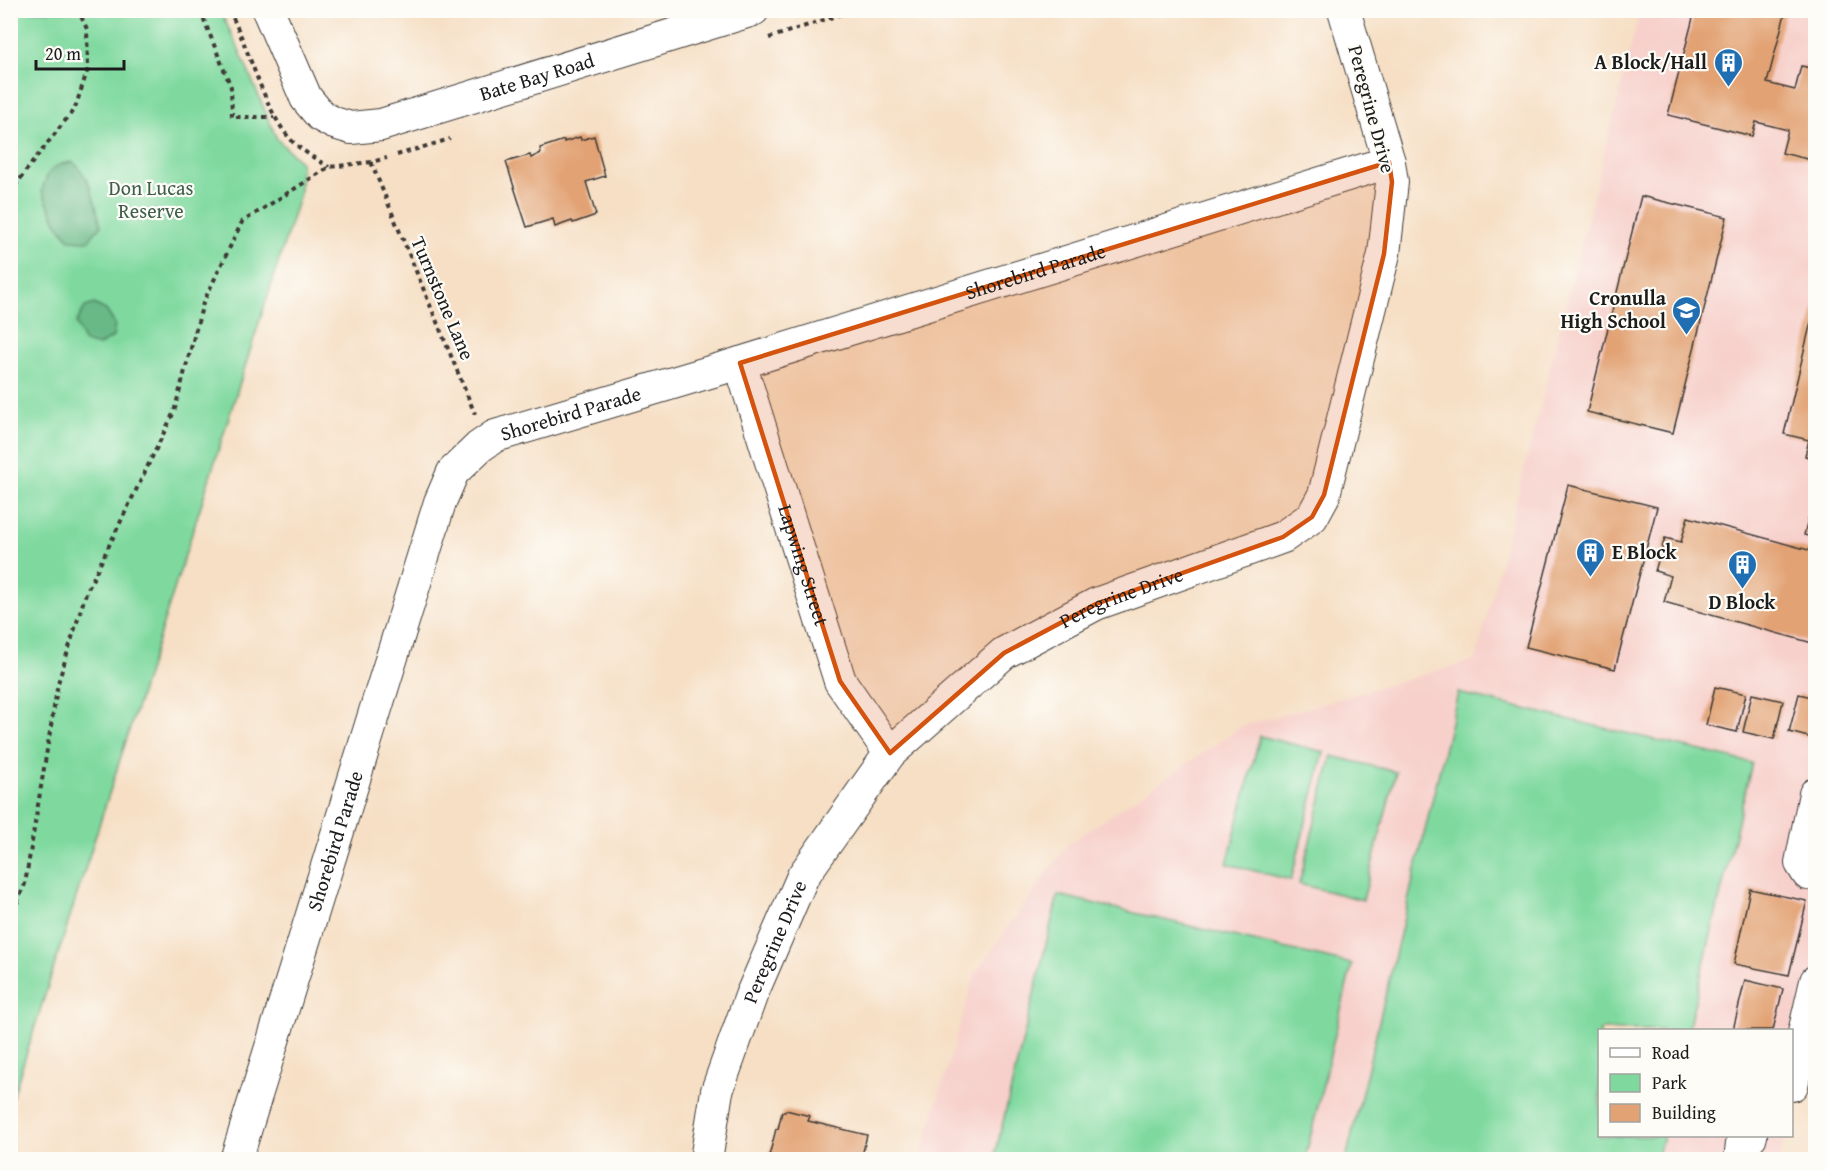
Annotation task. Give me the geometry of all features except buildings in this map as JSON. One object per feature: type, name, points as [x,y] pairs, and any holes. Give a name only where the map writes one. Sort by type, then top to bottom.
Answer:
[{"type":"street","name":"Bate Bay Road","points":[[268,10],[306,98],[321,116],[351,128],[381,125],[753,10]]},
{"type":"street","name":"Peregrine Drive","points":[[706,1160],[717,1091],[751,996],[803,876],[890,753],[1004,653],[1096,604],[1282,537],[1312,517],[1324,495],[1384,254],[1392,182],[1389,162],[1344,10]]},
{"type":"street","name":"Shorebird Parade","points":[[236,1160],[440,502],[453,472],[479,447],[495,436],[740,363],[1389,162]]},
{"type":"street","name":"Lapwing Street","points":[[740,363],[840,681],[890,753]]},
{"type":"street","points":[[1815,794],[1800,863],[1808,874],[1815,875]]},
{"type":"street","points":[[1793,1076],[1815,981]]},
{"type":"street","points":[[1740,1160],[1742,1143],[1750,1137]]},
{"type":"path","points":[[10,194],[75,108],[88,69],[87,29],[78,10]]},
{"type":"path","points":[[200,10],[231,87],[232,117],[274,117]]},
{"type":"path","name":"Turnstone Lane","points":[[371,162],[475,413],[479,447]]},
{"type":"path","points":[[10,920],[25,884],[58,683],[86,593],[174,412],[203,303],[242,222],[329,167]]},
{"type":"highlighted area","points":[[1389,162],[1392,182],[1384,254],[1324,495],[1312,517],[1283,537],[1096,604],[1004,653],[890,753],[840,681],[740,363]]},
{"type":"shaded area","name":"Cronulla High School","points":[[1640,11],[1815,11],[1815,1021],[1793,1108],[1793,1029],[1598,1029],[1598,1137],[1785,1137],[1779,1159],[920,1160],[975,974],[1067,845],[1243,726],[1476,660]]},
{"type":"green space","name":"Don Lucas Reserve","points":[[10,11],[220,11],[277,139],[301,162],[300,194],[11,1102]]},
{"type":"green space","points":[[73,162],[88,183],[101,226],[88,241],[70,240],[56,222],[42,191],[48,174],[55,167]]},
{"type":"green space","points":[[94,304],[106,310],[115,324],[113,337],[98,346],[84,342],[76,323],[85,307]]},
{"type":"green space","points":[[1458,693],[1752,763],[1688,1029],[1598,1029],[1598,1137],[1663,1137],[1657,1159],[1346,1159]]},
{"type":"green space","points":[[1260,736],[1324,752],[1291,880],[1227,864]]},
{"type":"green space","points":[[1332,756],[1396,772],[1363,900],[1299,884]]},
{"type":"green space","points":[[1058,895],[1352,964],[1305,1159],[994,1159]]},
{"type":"place","name":"A Block/Hall","points":[[1728,88]]},
{"type":"place","name":"Cronulla High School","points":[[1687,336]]},
{"type":"place","name":"E Block","points":[[1591,578]]},
{"type":"place","name":"D Block","points":[[1742,590]]}]
